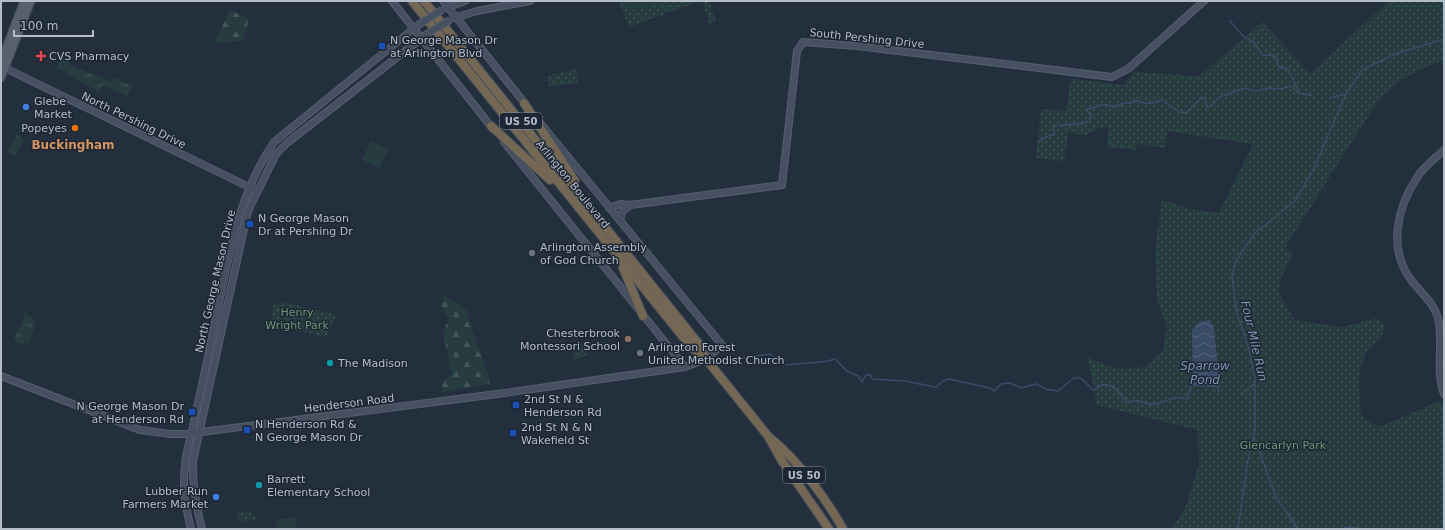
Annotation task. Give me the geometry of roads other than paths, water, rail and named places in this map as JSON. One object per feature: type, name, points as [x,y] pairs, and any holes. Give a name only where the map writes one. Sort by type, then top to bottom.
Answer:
[{"type":"highway","name":"Arlington Boulevard","points":[[412,1],[618,258],[692,348],[706,359]]},
{"type":"highway","name":"Arlington Boulevard","points":[[424,1],[698,343],[706,359],[768,436],[789,456],[829,506],[843,529]]},
{"type":"highway","points":[[524,103],[557,155],[617,241]]},
{"type":"highway","points":[[491,126],[570,198]]},
{"type":"highway","points":[[618,258],[643,316]]},
{"type":"highway","name":"Arlington Boulevard","points":[[768,436],[782,461],[829,529]]},
{"type":"main road","points":[[1,61],[24,1]]},
{"type":"main road","points":[[1,78],[3,67],[31,1]]},
{"type":"street","points":[[392,1],[416,27],[421,38],[684,367]]},
{"type":"street","points":[[443,1],[445,8],[453,19],[562,149],[722,345],[706,359]]},
{"type":"street","name":"North George Mason Drive","points":[[191,529],[184,500],[184,477],[192,433],[235,226],[249,188],[266,154],[274,142],[416,27],[445,8],[465,1]]},
{"type":"street","name":"North George Mason Drive","points":[[202,529],[195,504],[193,481],[194,461],[248,211],[276,154],[286,143],[427,34],[453,19],[477,11],[530,1]]},
{"type":"street","name":"South Pershing Drive","points":[[609,208],[620,204],[630,205],[782,185],[797,51],[800,45],[806,41],[1112,77],[1128,69],[1204,1]]},
{"type":"street","name":"North Pershing Drive","points":[[3,67],[258,192]]},
{"type":"street","points":[[1444,150],[1418,175],[1408,194],[1399,215],[1397,241],[1404,268],[1412,281],[1428,298],[1438,317],[1440,337],[1439,378],[1444,394]]},
{"type":"street","points":[[620,220],[622,212],[630,205]]},
{"type":"street","name":"Henderson Road","points":[[1,376],[140,430],[171,434],[192,433],[505,393],[684,367],[706,359]]},
{"type":"water","name":"Sparrow Pond","points":[[1210,320],[1214,329],[1220,387],[1193,386],[1192,330],[1199,322]]},
{"type":"waterway","points":[[1230,21],[1244,37],[1253,41],[1263,55],[1275,56],[1278,60],[1277,64],[1280,68],[1285,68],[1288,70],[1299,91]]},
{"type":"waterway","name":"Four Mile Run","points":[[1238,529],[1248,460],[1255,431],[1255,378],[1249,349],[1236,310],[1232,275],[1236,261],[1254,234],[1295,201],[1313,170],[1346,94],[1362,70],[1395,54],[1444,39]]},
{"type":"waterway","points":[[1039,141],[1055,134],[1053,129],[1055,126],[1085,123],[1090,119],[1091,114],[1086,110],[1104,104],[1114,107],[1124,103],[1131,103],[1134,100],[1148,103],[1154,103],[1162,100],[1180,112],[1186,113],[1201,98],[1205,98],[1207,108],[1218,98],[1244,88],[1255,91],[1269,88],[1281,89],[1290,86],[1299,93],[1313,96]]},
{"type":"waterway","points":[[1331,98],[1345,94]]},
{"type":"waterway","points":[[742,358],[770,354],[786,365],[825,362],[835,359],[847,371],[858,376],[862,382],[866,375],[871,375],[872,379],[904,381],[936,387],[943,381],[949,379],[990,388],[994,391],[1001,384],[1010,383],[1021,388],[1036,384],[1046,389],[1058,391],[1074,378],[1081,378],[1093,390],[1102,385],[1109,385],[1113,387],[1119,392],[1125,402],[1140,401],[1151,404],[1174,398],[1187,399],[1194,378]]},
{"type":"waterway","points":[[1241,394],[1255,384]]},
{"type":"waterway","points":[[1217,386],[1219,392]]},
{"type":"waterway","points":[[1254,437],[1276,497],[1298,529]]},
{"type":"waterway","points":[[1341,529],[1348,527],[1361,529]]},
{"type":"place","name":"N George Mason Dr at Arlington Blvd","points":[[382,46]]},
{"type":"place","name":"CVS Pharmacy","points":[[41,56]]},
{"type":"place","name":"Glebe Market","points":[[26,107]]},
{"type":"place","name":"Popeyes","points":[[75,128]]},
{"type":"place","name":"N George Mason Dr at Pershing Dr","points":[[250,224]]},
{"type":"place","name":"Arlington Assembly of God Church","points":[[532,253]]},
{"type":"place","name":"Chesterbrook Montessori School","points":[[628,339]]},
{"type":"place","name":"Arlington Forest United Methodist Church","points":[[640,353]]},
{"type":"place","name":"The Madison","points":[[330,363]]},
{"type":"place","name":"2nd St N & Henderson Rd","points":[[516,405]]},
{"type":"place","name":"N George Mason Dr at Henderson Rd","points":[[192,412]]},
{"type":"place","name":"N Henderson Rd & N George Mason Dr","points":[[247,430]]},
{"type":"place","name":"2nd St N & N Wakefield St","points":[[513,433]]},
{"type":"place","name":"Barrett Elementary School","points":[[259,485]]},
{"type":"place","name":"Lubber Run Farmers Market","points":[[216,497]]},
{"type":"district","name":"Buckingham","points":[[73,145]]},
{"type":"park label","name":"Henry Wright Park","points":[[297,318]]},
{"type":"park label","name":"Glencarlyn Park","points":[[1283,445]]}]
